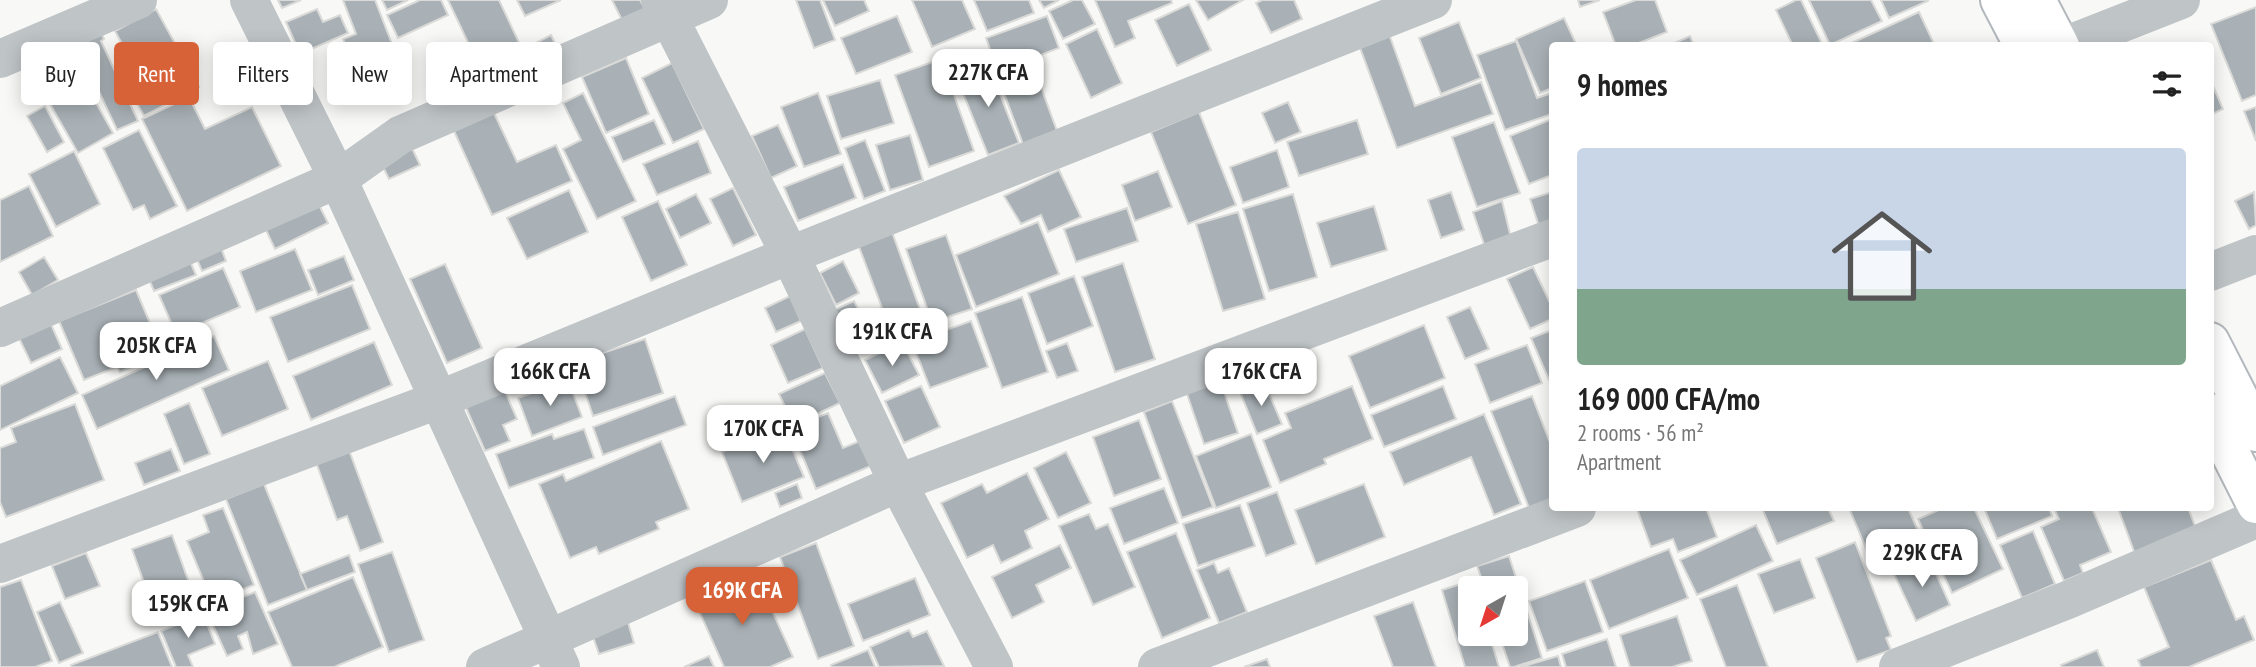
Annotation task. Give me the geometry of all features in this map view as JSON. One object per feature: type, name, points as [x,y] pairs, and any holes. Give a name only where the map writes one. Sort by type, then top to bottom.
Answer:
[{"type":"main road","points":[[2000,0],[2022,42]]},
{"type":"main road","points":[[2036,0],[2060,42]]},
{"type":"main road","points":[[2214,350],[2256,432]]},
{"type":"main road","points":[[2214,421],[2256,505]]},
{"type":"street","points":[[0,60],[138,0]]},
{"type":"street","points":[[249,0],[338,179],[554,653]]},
{"type":"street","points":[[0,328],[338,179],[400,135],[664,8],[709,0]]},
{"type":"street","points":[[0,564],[438,400],[790,255],[1433,0]]},
{"type":"street","points":[[2072,42],[2181,0]]},
{"type":"street","points":[[664,8],[790,255],[898,483],[994,667]]},
{"type":"street","points":[[485,667],[554,653],[898,483],[1549,239]]},
{"type":"street","points":[[2214,270],[2256,254]]},
{"type":"street","points":[[1157,667],[1569,511]]},
{"type":"street","points":[[1898,667],[2070,599],[2256,519]]},
{"type":"building","points":[[278,0],[301,0],[282,8]]},
{"type":"building","points":[[343,0],[375,0],[391,42],[344,42],[343,39],[356,34]]},
{"type":"building","points":[[382,0],[408,0],[387,10]]},
{"type":"building","points":[[420,0],[441,0],[448,15],[398,38],[387,15]]},
{"type":"building","points":[[448,0],[499,0],[519,42],[468,42]]},
{"type":"building","points":[[517,0],[561,0],[525,16]]},
{"type":"building","points":[[612,0],[640,0],[646,11],[623,22]]},
{"type":"building","points":[[796,0],[820,0],[835,40],[814,48]]},
{"type":"building","points":[[823,0],[864,0],[869,11],[835,26]]},
{"type":"building","points":[[912,0],[962,0],[975,29],[932,47]]},
{"type":"building","points":[[974,0],[1029,0],[1034,13],[987,31]]},
{"type":"building","points":[[1039,0],[1059,0],[1044,8]]},
{"type":"building","points":[[1073,0],[1082,0],[1095,24],[1063,39],[1049,11]]},
{"type":"building","points":[[1095,0],[1171,0],[1172,3],[1128,21],[1135,38],[1115,47]]},
{"type":"building","points":[[1196,0],[1243,0],[1208,20]]},
{"type":"building","points":[[1262,0],[1294,0],[1302,19],[1271,33],[1256,3]]},
{"type":"building","points":[[1578,0],[1600,0],[1580,7]]},
{"type":"building","points":[[1636,0],[1655,0],[1667,32],[1641,42],[1614,42],[1603,12]]},
{"type":"building","points":[[1801,0],[1821,42],[1791,42],[1776,10]]},
{"type":"building","points":[[1809,0],[1871,0],[1882,21],[1836,42],[1829,42]]},
{"type":"building","points":[[1881,0],[1927,0],[1928,1],[1889,18]]},
{"type":"building","points":[[1189,4],[1211,50],[1177,66],[1155,20]]},
{"type":"building","points":[[2256,7],[2256,95],[2242,101],[2211,24]]},
{"type":"building","points":[[156,9],[174,42],[121,42],[115,31]]},
{"type":"building","points":[[317,9],[323,22],[340,15],[348,33],[313,48],[313,42],[295,42],[286,22]]},
{"type":"building","points":[[1919,12],[1933,42],[1854,42]]},
{"type":"building","points":[[897,16],[912,52],[856,74],[841,38]]},
{"type":"building","points":[[1047,16],[1059,48],[998,71],[986,38]]},
{"type":"building","points":[[1564,18],[1575,42],[1549,42],[1549,89],[1540,93],[1516,39]]},
{"type":"building","points":[[1459,22],[1481,78],[1441,94],[1419,38]]},
{"type":"building","points":[[98,25],[104,39],[101,41],[114,69],[114,105],[131,105],[138,121],[117,130],[100,94],[100,42],[76,42],[73,36]]},
{"type":"building","points":[[1097,29],[1122,83],[1091,98],[1066,44]]},
{"type":"building","points":[[1389,34],[1415,106],[1481,82],[1493,114],[1397,148],[1359,45]]},
{"type":"building","points":[[551,35],[554,42],[538,42]]},
{"type":"building","points":[[1690,36],[1692,42],[1677,42]]},
{"type":"building","points":[[1516,41],[1537,98],[1549,94],[1549,115],[1505,130],[1477,55]]},
{"type":"building","points":[[626,58],[649,114],[606,133],[582,77]]},
{"type":"building","points":[[941,59],[974,151],[929,167],[895,75]]},
{"type":"building","points":[[672,63],[704,129],[673,143],[642,78]]},
{"type":"building","points":[[988,64],[1019,143],[988,155],[956,76]]},
{"type":"building","points":[[1033,65],[1057,131],[1023,144],[998,77]]},
{"type":"building","points":[[880,80],[894,123],[841,139],[827,96]]},
{"type":"building","points":[[2214,88],[2223,109],[2214,113]]},
{"type":"building","points":[[583,93],[636,201],[597,219],[563,149],[581,140],[563,103]]},
{"type":"building","points":[[818,93],[841,154],[804,167],[781,107]]},
{"type":"building","points":[[1288,102],[1301,132],[1275,143],[1262,113]]},
{"type":"building","points":[[51,105],[97,105],[113,133],[78,153]]},
{"type":"building","points":[[138,105],[165,105],[144,116]]},
{"type":"building","points":[[172,105],[193,105],[205,129],[252,107],[281,166],[187,211],[142,119]]},
{"type":"building","points":[[45,106],[64,142],[47,152],[27,116]]},
{"type":"building","points":[[2256,107],[2256,141],[2244,111]]},
{"type":"building","points":[[1199,112],[1236,205],[1188,224],[1151,132]]},
{"type":"building","points":[[494,113],[517,162],[556,145],[572,181],[492,215],[454,131]]},
{"type":"building","points":[[654,120],[665,144],[623,162],[612,137]]},
{"type":"building","points":[[1357,120],[1368,154],[1299,176],[1287,142]]},
{"type":"building","points":[[1549,120],[1549,176],[1529,184],[1510,136]]},
{"type":"building","points":[[1494,122],[1520,193],[1477,207],[1452,137]]},
{"type":"building","points":[[778,125],[797,166],[771,178],[752,136]]},
{"type":"building","points":[[139,130],[177,206],[150,219],[144,205],[133,210],[103,148]]},
{"type":"building","points":[[910,135],[923,180],[890,190],[876,145]]},
{"type":"building","points":[[865,140],[885,191],[864,199],[845,148]]},
{"type":"building","points":[[698,141],[711,173],[657,195],[643,164]]},
{"type":"building","points":[[411,146],[420,165],[389,179],[380,161]]},
{"type":"building","points":[[1277,150],[1289,187],[1243,203],[1230,167]]},
{"type":"building","points":[[74,151],[100,204],[56,227],[29,174]]},
{"type":"building","points":[[843,164],[856,198],[798,221],[784,187]]},
{"type":"building","points":[[1059,170],[1081,217],[1048,232],[1041,215],[1021,224],[1004,196]]},
{"type":"building","points":[[1158,171],[1172,207],[1135,221],[1122,185]]},
{"type":"building","points":[[29,186],[53,236],[0,262],[0,200]]},
{"type":"building","points":[[733,188],[756,235],[733,246],[710,199]]},
{"type":"building","points":[[569,190],[588,232],[527,259],[507,218]]},
{"type":"building","points":[[1451,192],[1464,230],[1441,238],[1428,200]]},
{"type":"building","points":[[2254,192],[2256,225],[2249,229],[2235,201]]},
{"type":"building","points":[[1549,193],[1549,226],[1540,229],[1530,199]]},
{"type":"building","points":[[696,194],[711,223],[680,238],[666,209]]},
{"type":"building","points":[[1293,194],[1317,277],[1269,291],[1243,209]]},
{"type":"building","points":[[317,201],[328,223],[275,249],[264,226]]},
{"type":"building","points":[[658,201],[687,265],[651,281],[622,217]]},
{"type":"building","points":[[1502,201],[1511,238],[1485,247],[1473,212]]},
{"type":"building","points":[[1374,206],[1387,250],[1331,267],[1317,223]]},
{"type":"building","points":[[1127,208],[1138,241],[1076,262],[1064,229]]},
{"type":"building","points":[[1238,212],[1265,299],[1223,311],[1196,224]]},
{"type":"building","points":[[1038,222],[1059,274],[976,307],[956,255]]},
{"type":"building","points":[[892,232],[926,326],[866,348],[855,317],[882,308],[858,244]]},
{"type":"building","points":[[946,235],[972,309],[932,322],[906,249]]},
{"type":"building","points":[[217,237],[226,261],[202,271],[192,248]]},
{"type":"building","points":[[295,249],[312,290],[256,312],[240,271]]},
{"type":"building","points":[[187,254],[196,275],[154,291],[145,270]]},
{"type":"building","points":[[344,256],[354,280],[318,295],[308,270]]},
{"type":"building","points":[[44,257],[58,280],[32,295],[19,272]]},
{"type":"building","points":[[843,261],[859,293],[836,305],[820,273]]},
{"type":"building","points":[[1123,263],[1155,359],[1115,372],[1082,277]]},
{"type":"building","points":[[445,264],[482,348],[447,363],[410,279]]},
{"type":"building","points":[[1533,267],[1549,301],[1549,320],[1530,329],[1507,279]]},
{"type":"building","points":[[223,268],[240,307],[176,334],[159,295]]},
{"type":"building","points":[[1074,276],[1093,326],[1047,344],[1028,293]]},
{"type":"building","points":[[352,285],[370,329],[288,362],[270,317]]},
{"type":"building","points":[[136,290],[163,354],[120,372],[117,367],[84,380],[59,321]]},
{"type":"building","points":[[790,296],[801,321],[776,332],[765,308]]},
{"type":"building","points":[[1022,297],[1048,372],[1002,388],[975,313]]},
{"type":"building","points":[[854,301],[859,311],[839,321],[834,310]]},
{"type":"building","points":[[1470,307],[1489,349],[1465,359],[1447,317]]},
{"type":"building","points":[[971,321],[988,367],[930,388],[912,342]]},
{"type":"building","points":[[50,322],[62,349],[31,363],[18,336]]},
{"type":"building","points":[[1424,325],[1445,378],[1370,408],[1349,356]]},
{"type":"building","points":[[805,329],[823,368],[788,383],[771,345]]},
{"type":"building","points":[[1549,331],[1549,380],[1531,338]]},
{"type":"building","points":[[214,336],[229,370],[97,429],[82,395]]},
{"type":"building","points":[[645,339],[663,393],[593,416],[575,362]]},
{"type":"building","points":[[374,342],[392,385],[311,420],[293,376]]},
{"type":"building","points":[[902,342],[919,375],[882,393],[865,360]]},
{"type":"building","points":[[1067,343],[1078,371],[1057,378],[1046,351]]},
{"type":"building","points":[[1527,345],[1542,383],[1490,403],[1475,364]]},
{"type":"building","points":[[60,357],[78,393],[0,430],[0,386]]},
{"type":"building","points":[[268,361],[288,409],[222,436],[202,388]]},
{"type":"building","points":[[825,373],[840,403],[794,425],[779,394]]},
{"type":"building","points":[[568,380],[582,417],[532,436],[518,398]]},
{"type":"building","points":[[1220,380],[1238,433],[1204,444],[1186,391]]},
{"type":"building","points":[[501,382],[517,419],[503,425],[510,441],[485,451],[457,387]]},
{"type":"building","points":[[1264,382],[1282,424],[1257,434],[1240,392]]},
{"type":"building","points":[[921,386],[940,427],[904,443],[885,401]]},
{"type":"building","points":[[1352,386],[1373,439],[1324,459],[1326,464],[1280,483],[1263,440],[1291,428],[1285,413]]},
{"type":"building","points":[[1443,386],[1456,419],[1384,447],[1371,415]]},
{"type":"building","points":[[675,396],[686,425],[603,455],[593,427]]},
{"type":"building","points":[[1532,396],[1549,440],[1549,501],[1529,508],[1491,411]]},
{"type":"building","points":[[1172,401],[1213,507],[1182,518],[1144,412]]},
{"type":"building","points":[[189,403],[210,454],[184,464],[164,414]]},
{"type":"building","points":[[75,404],[104,480],[6,517],[0,502],[0,448],[16,442],[11,428]]},
{"type":"building","points":[[828,413],[843,448],[867,438],[878,463],[816,489],[791,428]]},
{"type":"building","points":[[1484,414],[1521,504],[1494,515],[1471,457],[1404,485],[1390,452]]},
{"type":"building","points":[[1139,420],[1161,479],[1114,496],[1093,437]]},
{"type":"building","points":[[783,427],[804,477],[742,502],[722,452]]},
{"type":"building","points":[[584,429],[594,458],[509,488],[496,454],[552,434],[554,439]]},
{"type":"building","points":[[1251,434],[1271,487],[1216,508],[1196,456]]},
{"type":"building","points":[[661,441],[689,509],[656,522],[659,529],[599,554],[596,547],[570,558],[539,484],[563,474],[566,481]]},
{"type":"building","points":[[346,442],[383,542],[360,551],[347,516],[337,520],[313,454]]},
{"type":"building","points":[[171,449],[180,471],[144,485],[135,463]]},
{"type":"building","points":[[1066,452],[1091,503],[1058,518],[1034,468]]},
{"type":"building","points":[[1027,473],[1049,519],[1025,531],[1032,548],[1001,563],[993,545],[967,558],[941,503],[982,484],[987,493]]},
{"type":"building","points":[[264,484],[307,590],[268,605],[226,499]]},
{"type":"building","points":[[797,484],[802,498],[780,507],[775,493]]},
{"type":"building","points":[[1364,484],[1385,537],[1316,564],[1295,510]]},
{"type":"building","points":[[1164,488],[1178,523],[1124,544],[1110,508]]},
{"type":"building","points":[[1277,492],[1296,544],[1266,556],[1247,503]]},
{"type":"building","points":[[1240,505],[1255,546],[1198,566],[1183,524]]},
{"type":"building","points":[[223,508],[254,585],[212,601],[187,541],[209,532],[203,515]]},
{"type":"building","points":[[1638,511],[1707,511],[1717,537],[1678,552],[1673,539],[1651,547]]},
{"type":"building","points":[[1763,511],[1829,511],[1834,521],[1777,544]]},
{"type":"building","points":[[1850,511],[1909,511],[1927,551],[1876,572]]},
{"type":"building","points":[[1936,511],[1975,511],[2003,569],[1952,593],[1918,519]]},
{"type":"building","points":[[1985,511],[2050,511],[2052,516],[1997,539]]},
{"type":"building","points":[[2055,511],[2093,511],[2111,552],[2080,565],[2083,573],[2064,581],[2041,527],[2059,519]]},
{"type":"building","points":[[2119,511],[2189,511],[2197,531],[2135,554]]},
{"type":"building","points":[[1089,514],[1096,529],[1108,524],[1135,587],[1093,605],[1059,526]]},
{"type":"building","points":[[1756,525],[1773,561],[1697,595],[1680,560]]},
{"type":"building","points":[[2033,531],[2055,584],[2022,598],[2000,545]]},
{"type":"building","points":[[1176,533],[1210,618],[1162,638],[1127,552]]},
{"type":"building","points":[[172,535],[198,608],[158,622],[132,549]]},
{"type":"building","points":[[1855,542],[1891,636],[1886,638],[1891,650],[1857,662],[1816,558]]},
{"type":"building","points":[[816,543],[854,646],[818,659],[780,557]]},
{"type":"building","points":[[1060,545],[1071,568],[1036,585],[1044,602],[1012,618],[992,577]]},
{"type":"building","points":[[1669,549],[1688,598],[1609,629],[1590,580]]},
{"type":"building","points":[[392,552],[424,640],[389,652],[358,564]]},
{"type":"building","points":[[86,553],[100,586],[65,599],[52,566]]},
{"type":"building","points":[[349,555],[355,572],[307,590],[300,574]]},
{"type":"building","points":[[1509,556],[1515,576],[1481,576],[1477,566]]},
{"type":"building","points":[[1929,558],[1950,605],[1916,621],[1894,574]]},
{"type":"building","points":[[1800,559],[1815,598],[1774,613],[1758,574]]},
{"type":"building","points":[[2211,560],[2236,620],[2244,616],[2254,640],[2189,667],[2141,667],[2138,660],[2169,647],[2144,587]]},
{"type":"building","points":[[1214,563],[1218,573],[1229,568],[1247,612],[1219,623],[1197,570]]},
{"type":"building","points":[[353,577],[383,647],[334,667],[292,667],[268,612]]},
{"type":"building","points":[[915,578],[930,615],[863,641],[848,604]]},
{"type":"building","points":[[21,580],[52,661],[35,667],[0,667],[0,587]]},
{"type":"building","points":[[1585,581],[1603,632],[1547,651],[1529,601]]},
{"type":"building","points":[[717,582],[725,599],[760,584],[793,657],[770,667],[724,667],[691,593]]},
{"type":"building","points":[[1458,585],[1458,644],[1442,590]]},
{"type":"building","points":[[1737,585],[1768,667],[1726,667],[1700,599]]},
{"type":"building","points":[[255,592],[278,644],[253,654],[247,632],[238,636],[243,649],[227,656],[207,612]]},
{"type":"building","points":[[60,602],[83,653],[59,663],[37,612]]},
{"type":"building","points":[[1413,602],[1436,667],[1393,667],[1374,616]]},
{"type":"building","points":[[203,614],[215,644],[188,655],[193,667],[176,667],[161,631]]},
{"type":"building","points":[[1528,615],[1542,658],[1510,667],[1503,646],[1528,646]]},
{"type":"building","points":[[1677,616],[1692,661],[1672,667],[1630,667],[1620,635]]},
{"type":"building","points":[[627,619],[634,643],[599,654],[591,631]]},
{"type":"building","points":[[909,630],[913,637],[927,631],[944,666],[879,667],[870,647]]},
{"type":"building","points":[[158,632],[172,667],[71,665]]},
{"type":"building","points":[[1607,639],[1616,667],[1566,667],[1562,654]]},
{"type":"building","points":[[1459,646],[1493,646],[1499,667],[1465,667]]},
{"type":"building","points":[[868,650],[875,667],[831,665]]},
{"type":"building","points":[[2097,650],[2104,667],[2061,665]]},
{"type":"building","points":[[709,656],[714,667],[684,667]]},
{"type":"building","points":[[1558,656],[1561,667],[1520,667]]},
{"type":"building","points":[[1267,659],[1270,667],[1244,667]]}]
